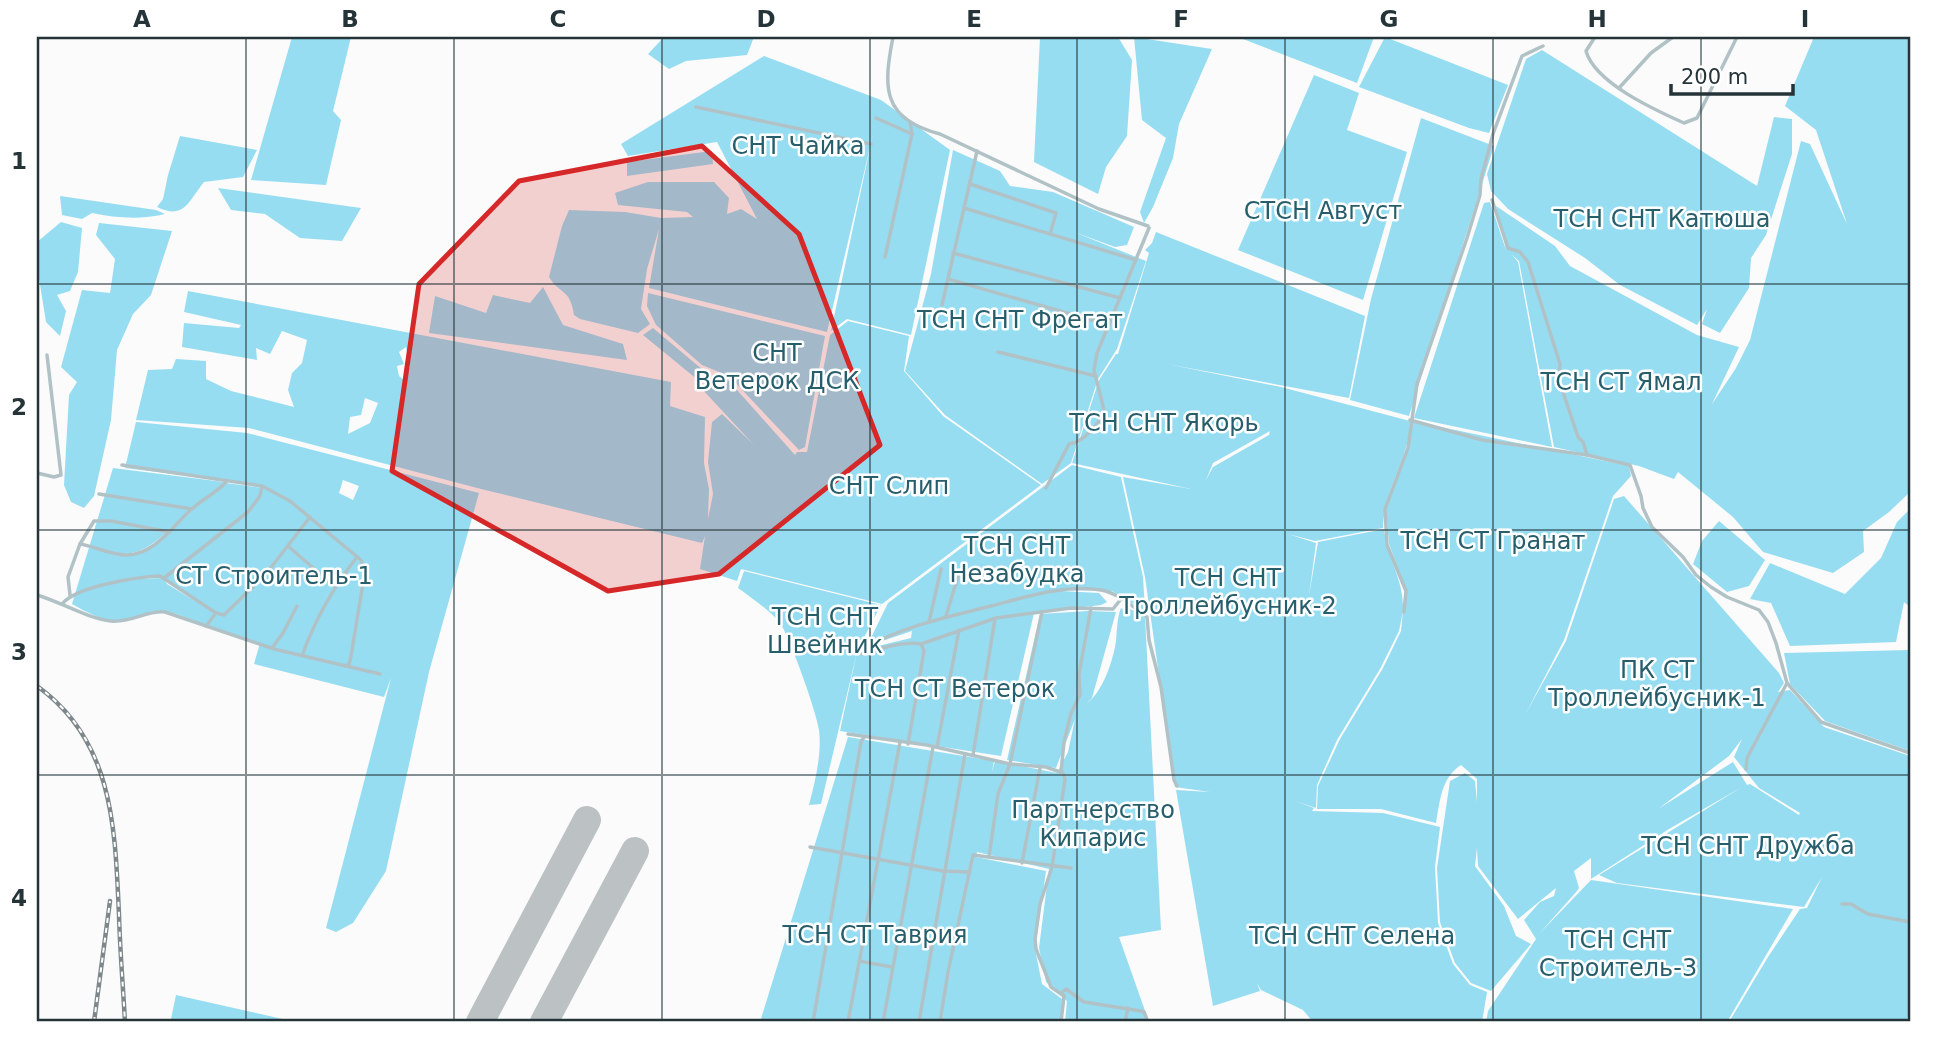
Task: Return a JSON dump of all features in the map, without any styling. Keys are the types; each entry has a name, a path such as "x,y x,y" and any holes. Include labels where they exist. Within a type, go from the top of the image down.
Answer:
{"street":[{"path":"894,37 887,81 892,103 918,128 940,134 1099,209 1149,227 1097,353 1094,370 1105,414 1086,436 1069,444 1046,488"},
{"path":"1595,37 1586,51 1599,72 1655,110 1684,123 1697,118 1737,37"},
{"path":"1619,88 1651,52 1673,37"},
{"path":"1404,611 1406,591 1387,544 1385,509 1408,448 1417,384 1480,195 1481,179 1493,134 1522,56 1543,46"},
{"path":"696,107 871,144"},
{"path":"876,118 912,134"},
{"path":"885,257 912,134 910,122"},
{"path":"942,305 977,151"},
{"path":"969,183 1056,213 1050,234"},
{"path":"1492,200 1504,241 1508,248 1520,252 1531,269 1560,364 1559,380 1578,438 1583,442 1587,455"},
{"path":"964,208 1136,260"},
{"path":"953,253 1120,299"},
{"path":"947,279 1109,325"},
{"path":"999,352 1096,376"},
{"path":"37,473 54,477 61,475 47,355"},
{"path":"1410,419 1482,440 1587,455 1630,465 1643,508 1652,527 1683,557 1696,575 1711,587 1727,597 1759,610 1768,622 1787,683 1821,722 1910,753"},
{"path":"122,465 262,486 290,501 357,557 365,571 351,656 349,664 345,666"},
{"path":"80,544 103,548 117,555 128,555 148,548 226,482"},
{"path":"63,603 70,595 148,577 164,578 248,512 260,496 262,486"},
{"path":"99,494 192,509"},
{"path":"164,578 168,584 220,615 229,611 266,574 310,517"},
{"path":"70,595 68,577 80,544 94,522 111,521 170,532"},
{"path":"289,547 334,586"},
{"path":"302,656 334,586 357,557"},
{"path":"929,622 941,569"},
{"path":"946,616 959,573"},
{"path":"864,648 888,635 946,616 1058,590 1100,590 1112,593 1147,617 1177,786"},
{"path":"37,595 108,621 125,622 160,611 272,648 380,674"},
{"path":"862,654 882,647 921,644 996,618 1091,607 1113,608 1121,599"},
{"path":"272,648 283,634 297,606"},
{"path":"1064,996 1051,987 1036,949 1035,939 1041,904 1052,867 1065,779 1061,772 1064,742 1071,713 1080,695 1079,674 1091,607"},
{"path":"989,857 998,794 1010,764 1042,612"},
{"path":"206,626 216,613"},
{"path":"974,755 996,618"},
{"path":"883,1022 911,865 959,630"},
{"path":"908,744 924,651 921,644"},
{"path":"1746,769 1747,758 1787,683"},
{"path":"848,734 935,747 1061,772"},
{"path":"813,1022 835,886 864,737"},
{"path":"848,1022 900,742"},
{"path":"919,1022 965,754"},
{"path":"1022,863 1040,768"},
{"path":"810,847 943,871 970,872"},
{"path":"940,1022 973,855 1071,868"},
{"path":"1842,904 1851,904 1868,914 1910,922"},
{"path":"859,961 892,967"},
{"path":"1061,1022 1064,996 1062,991 1067,989 1084,1002 1144,1012 1148,1022"},
{"path":"1125,1022 1128,1008"}],"highlighted area":[{"path":"702,146 799,234 880,445 719,574 608,591 392,471 419,284 519,181"}],"green space":[{"path":"292,37 351,37 333,111 341,120 326,185 251,180"},
{"path":"664,37 754,37 747,55 686,61 669,69 648,54"},
{"path":"1040,37 1118,37 1132,60 1127,136 1106,167 1098,194 1034,162"},
{"path":"1134,37 1212,49 1179,124 1173,158 1144,223 1140,212 1166,138 1142,120"},
{"path":"1374,37 1357,83 1243,39"},
{"path":"1385,37 1508,85 1489,133 1359,87"},
{"name":"ТСН СТ Ямал","path":"1814,37 1910,37 1910,492 1863,531 1864,552 1833,573 1763,552 1733,517 1678,472 1674,479 1639,466 1554,447 1519,261 1512,255 1518,262 1552,447 1414,418 1484,203 1490,202 1506,250 1496,206 1555,246 1570,266 1697,335 1739,347 1712,404 1736,368 1750,340 1801,141 1810,144 1847,224 1816,130 1785,106"},
{"name":"ТСН СНТ Катюша","path":"1542,50 1757,186 1774,117 1792,119 1792,154 1766,235 1751,258 1749,288 1720,333 1702,324 1707,309 1697,325 1620,285 1585,258 1508,209 1491,191 1487,174 1526,59"},
{"name":"СНТ Чайка","path":"764,56 881,100 950,150 911,335 847,319 831,331 873,134 827,332 649,288 659,229 647,269 641,309 650,324 638,333 580,319 574,315 570,300 549,277 562,226 569,210 625,212 661,218 693,217 687,212 618,205 615,193 648,182 714,182 729,198 727,214 741,209 757,219 717,142 628,156 621,144"},
{"name":"СТСН Август","path":"1314,75 1359,93 1347,130 1407,152 1363,300 1238,250"},
{"path":"1421,118 1494,146 1409,416 1350,400 1371,299"},
{"path":"180,136 257,150 243,177 204,182 185,207 180,210 166,210 157,207 163,199"},
{"name":"ТСН СНТ Фрегат","path":"953,150 1000,171 1010,186 1053,192 1134,227 1127,245 1115,247 1074,232 1146,261 1117,349 1098,379 1071,463 1042,484 945,415 905,371 931,274"},
{"path":"712,151 713,164 627,176 627,162"},
{"path":"218,188 361,208 342,241 300,238 265,214 231,210"},
{"path":"60,196 156,210 165,214 128,218 92,213 82,219 62,215"},
{"path":"61,222 82,228 78,272 70,291 57,295 66,311 60,336 46,322 37,266 37,242"},
{"path":"99,223 172,231 151,295 133,314 117,350 111,420 94,496 84,508 71,502 64,485 69,395 77,382 61,367 82,290 110,293 115,259 96,235"},
{"path":"1156,232 1365,316 1349,398 1167,364 1281,387 1410,421 1406,448 1387,501 1383,528 1315,541 1288,534 1316,543 1309,596 1318,542 1384,529 1401,588 1403,610 1407,592 1389,544 1386,509 1409,448 1412,421 1629,466 1631,476 1613,496 1564,640 1525,715 1566,641 1614,499 1624,496 1779,673 1784,683 1778,692 1790,690 1824,727 1910,756 1910,1011 1906,1022 1729,1022 1800,909 1807,908 1822,877 1804,907 1617,883 1599,875 1742,787 1669,829 1591,879 1591,858 1574,871 1579,888 1577,891 1539,934 1591,880 1793,909 1727,1022 1486,1022 1488,1011 1536,939 1524,920 1540,902 1554,896 1556,888 1518,919 1478,866 1477,848 1475,866 1504,906 1516,936 1531,944 1491,991 1471,983 1455,963 1440,922 1437,868 1450,781 1465,773 1475,781 1477,802 1477,779 1461,765 1454,770 1442,791 1436,823 1381,809 1317,809 1318,786 1340,739 1383,668 1401,631 1403,611 1399,631 1380,669 1337,740 1317,785 1316,808 1295,801 1314,808 1312,811 1383,813 1440,827 1435,867 1438,923 1453,964 1470,985 1487,992 1482,1022 1313,1022 1303,1010 1261,990 1257,983 1260,991 1213,1006 1176,790 1210,792 1175,787 1145,577 1123,477 1191,489 1072,463 1099,380 1118,354 1149,253 1145,250 1152,243","holes":["1270,431 1269,435 1213,467 1206,480 1213,463","1742,739 1734,757 1759,788 1800,813 1799,815 1750,784 1747,785 1733,762 1658,809 1729,756"]},
{"path":"543,287 563,325 623,344 627,360 429,333 435,296 486,313 493,295 530,303"},
{"name":"СНТ Слип","path":"188,291 671,382 670,406 705,417 704,463 709,489 708,519 713,494 708,462 712,422 722,414 754,445 702,389 715,376 729,381 795,455 797,452 807,452 830,335 848,321 909,336 904,371 943,416 1041,485 882,604 741,569 737,581 700,569 705,536 702,543 249,428 136,420 148,370 172,369 176,359 206,361 206,379 231,391 294,407 288,390 292,373 302,363 307,340 282,331 270,354 256,348 257,360 182,347 184,323 239,328 241,325 184,312","holes":["406,347 410,366 405,381 399,376 397,366 404,364 399,352","365,398 378,403 370,423 348,434 350,417 361,415"]},
{"name":"СНТ Ветерок ДСК","path":"648,293 825,336 805,447 799,450 729,376 702,365 656,325 647,306"},
{"path":"653,328 703,370 698,380 643,335"},
{"name":"СТ Строитель-1","path":"136,422 247,433 479,493 429,672 386,871 353,923 336,932 326,928 391,678 384,697 254,664 260,643 207,626 217,613 160,576 133,579 163,578 167,584 215,613 205,625 163,611 149,612 125,621 104,619 72,604 113,468 224,482 151,545 130,553 117,554 118,556 140,552 159,541 226,483 263,488 222,480 125,468","holes":["343,480 359,486 353,500 339,493"]},
{"path":"1072,465 1121,477 1143,577 1145,611 1112,591 1063,590 1061,591 1099,593 1107,602 1034,613 1001,756 840,731 857,652 821,804 809,805 819,758 817,721 796,658 780,623 738,588 744,571 881,605 857,651 911,638 912,631 867,646 888,603"},
{"path":"1910,509 1910,607 1904,602 1896,642 1790,646 1771,603 1750,599 1770,563 1845,594 1881,558 1897,522"},
{"path":"1719,521 1765,560 1749,586 1727,592 1693,564 1702,541"},
{"path":"1121,608 1126,611 1128,608 1145,616 1161,930 1119,937 1149,1022 1065,1022 1067,1001 1046,982 1039,948 1049,869 977,852 976,857 1046,871 1035,949 1042,984 1062,999 1061,1022 760,1022 848,737 994,761 992,772 995,761 1057,773 1068,752 1075,719 1056,768 1007,760 1040,614 1116,612 1092,698 1086,704 1092,699 1097,692 1110,667"},
{"path":"1910,625 1910,751 1825,721 1790,684 1784,653 1909,650"},
{"path":"176,995 296,1022 173,1022 171,1019"}],"runway":[{"path":"480,1022 587,820"},
{"path":"544,1022 635,851"}],"railway":[{"path":"37,686 62,708 82,733 96,760 105,789 112,819 115,851 125,1022"},
{"path":"94,1022 110,901"}],"park label":[{"name":"ТСН СНТ Якорь","path":"1164,423"},
{"name":"ТСН СТ Гранат","path":"1493,541"},
{"name":"ТСН СНТ Незабудка","path":"1017,560"},
{"name":"ТСН СНТ Троллейбусник-2","path":"1228,592"},
{"name":"ТСН СНТ Швейник","path":"825,631"},
{"name":"ПК СТ Троллейбусник-1","path":"1657,684"},
{"name":"ТСН СТ Ветерок","path":"955,689"},
{"name":"Партнерство Кипарис","path":"1093,824"},
{"name":"ТСН СНТ Дружба","path":"1748,846"},
{"name":"ТСН СТ Таврия","path":"875,935"},
{"name":"ТСН СНТ Селена","path":"1352,936"},
{"name":"ТСН СНТ Строитель-3","path":"1618,954"}]}
